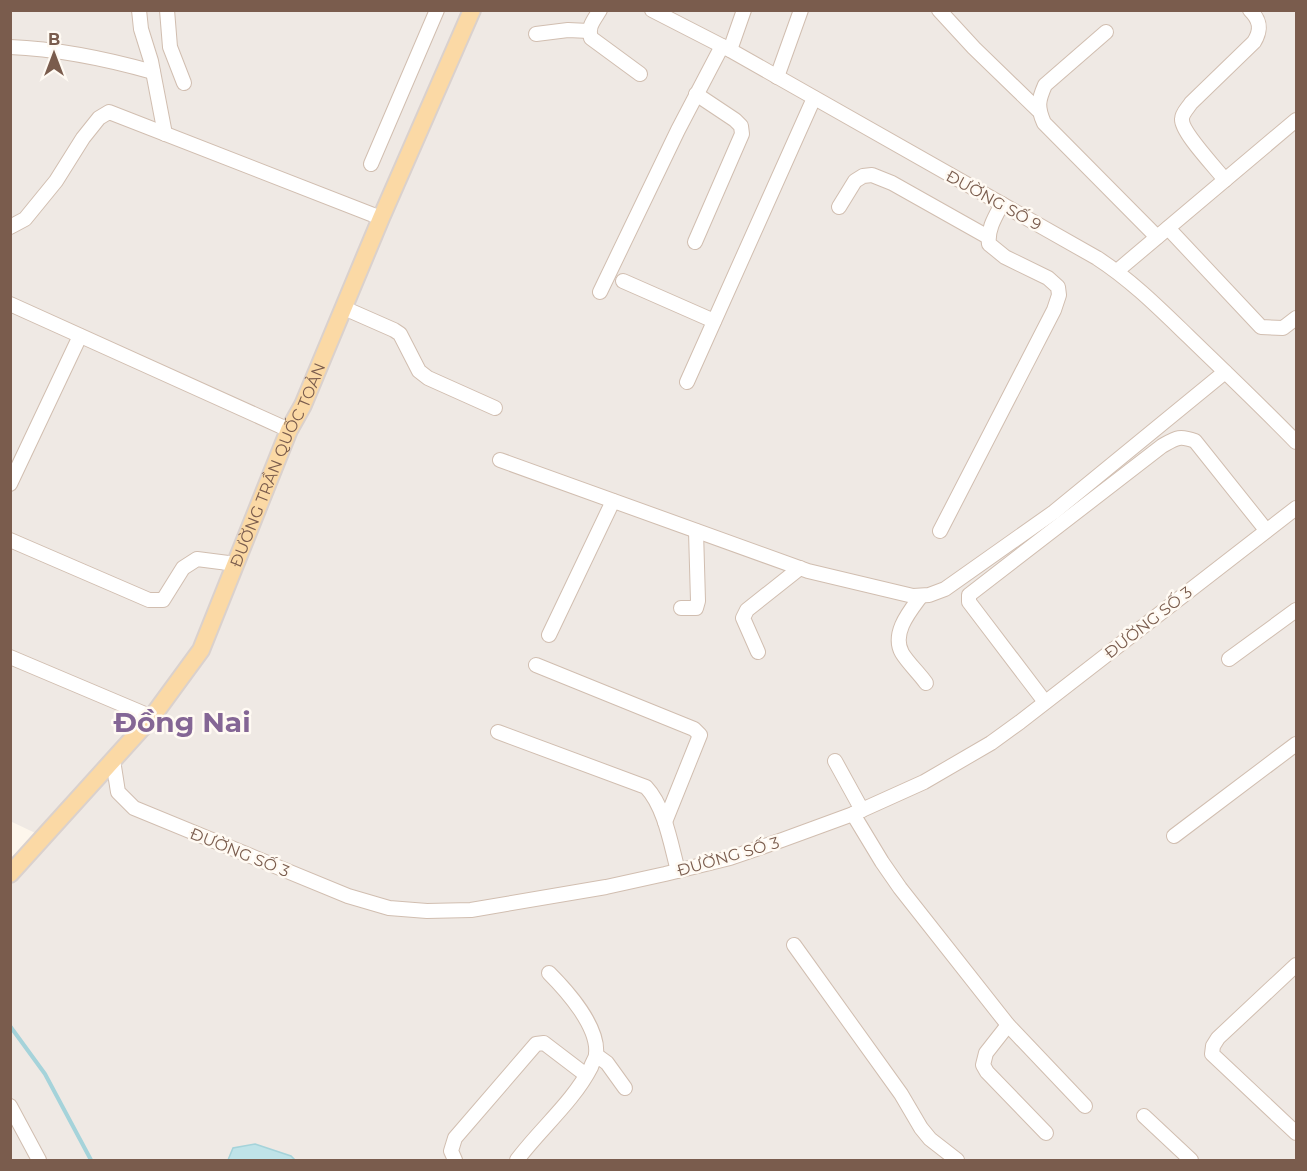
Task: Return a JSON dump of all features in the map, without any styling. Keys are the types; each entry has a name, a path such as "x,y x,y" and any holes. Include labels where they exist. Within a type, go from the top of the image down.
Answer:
{"main road":[{"name":"ĐƯỜNG TRẦN QUỐC TOẢN","path":"10,874 152,717 201,650 289,430 303,405 381,218 472,10"}],"street":[{"path":"139,10 141,29 151,61 165,134"},
{"path":"167,10 170,48 184,83"},
{"path":"371,164 437,10"},
{"path":"600,10 589,31 591,38 640,74"},
{"name":"ĐƯỜNG SỐ 9","path":"652,10 726,48 1117,271 1226,372 1296,442"},
{"path":"600,292 696,94 726,48 744,10"},
{"path":"777,77 801,10"},
{"path":"939,10 974,48 1038,110 1044,123 1157,237"},
{"path":"1225,180 1185,131 1181,121 1191,103 1258,36 1257,17 1250,10"},
{"path":"536,34 568,30 589,31"},
{"path":"1038,110 1040,95 1045,85 1106,32"},
{"path":"10,47 35,48 123,64 153,72"},
{"path":"695,242 742,134 741,126 735,120 696,94"},
{"path":"687,382 814,98"},
{"path":"10,228 25,219 56,181 83,138 99,118 109,112 381,218"},
{"path":"1117,271 1296,120"},
{"path":"838,207 855,181 863,176 872,175 892,183 988,237"},
{"path":"940,531 1054,310 1059,295 1058,287 1048,278 1005,256 989,244 990,230 1002,204"},
{"path":"1168,228 1261,327 1283,328 1296,318"},
{"path":"622,281 714,321"},
{"path":"10,304 289,430"},
{"path":"344,308 400,334 420,371 428,378 495,408"},
{"path":"10,484 80,336"},
{"path":"500,460 800,568 913,596 929,596 945,589 1054,512 1226,372"},
{"path":"1045,702 969,602 969,595 1162,446 1178,437 1195,441 1266,530"},
{"path":"549,634 613,501"},
{"name":"ĐƯỜNG SỐ 3","path":"113,760 118,792 134,808 348,896 389,908 427,911 471,910 606,887 730,858 858,812 924,782 991,743 1296,508"},
{"path":"681,608 696,608 698,601 696,531"},
{"path":"10,540 149,600 162,600 183,568 197,559 236,564"},
{"path":"758,652 742,618 747,610 800,568"},
{"path":"921,596 903,622 900,641 901,651 926,683"},
{"path":"1229,659 1296,610"},
{"path":"10,657 152,717"},
{"path":"536,666 694,729 700,735 664,822"},
{"path":"498,732 646,787 655,796 678,871"},
{"path":"1174,836 1296,744"},
{"path":"835,762 882,862 900,888 1008,1025 1085,1106"},
{"path":"794,945 901,1094 923,1131 957,1161"},
{"path":"1295,1127 1212,1054 1213,1046 1218,1038 1296,965"},
{"path":"517,1161 586,1076 596,1055 593,1031 567,991 549,973"},
{"path":"1008,1025 986,1053 983,1065 987,1072 1046,1133"},
{"path":"455,1161 451,1151 455,1138 536,1044 544,1042 586,1076"},
{"path":"596,1055 607,1063 625,1088"},
{"path":"10,1106 39,1161"},
{"path":"1144,1116 1191,1161"}],"shaded area":[{"path":"10,11 1296,11 1296,1160 11,1160 11,884 50,840 10,821"}],"water":[{"path":"255,1144 291,1156 295,1160 228,1160 233,1148"}],"waterway":[{"path":"10,1026 45,1074 91,1160"}],"district":[{"name":"Đồng Nai","path":"182,722"}]}
